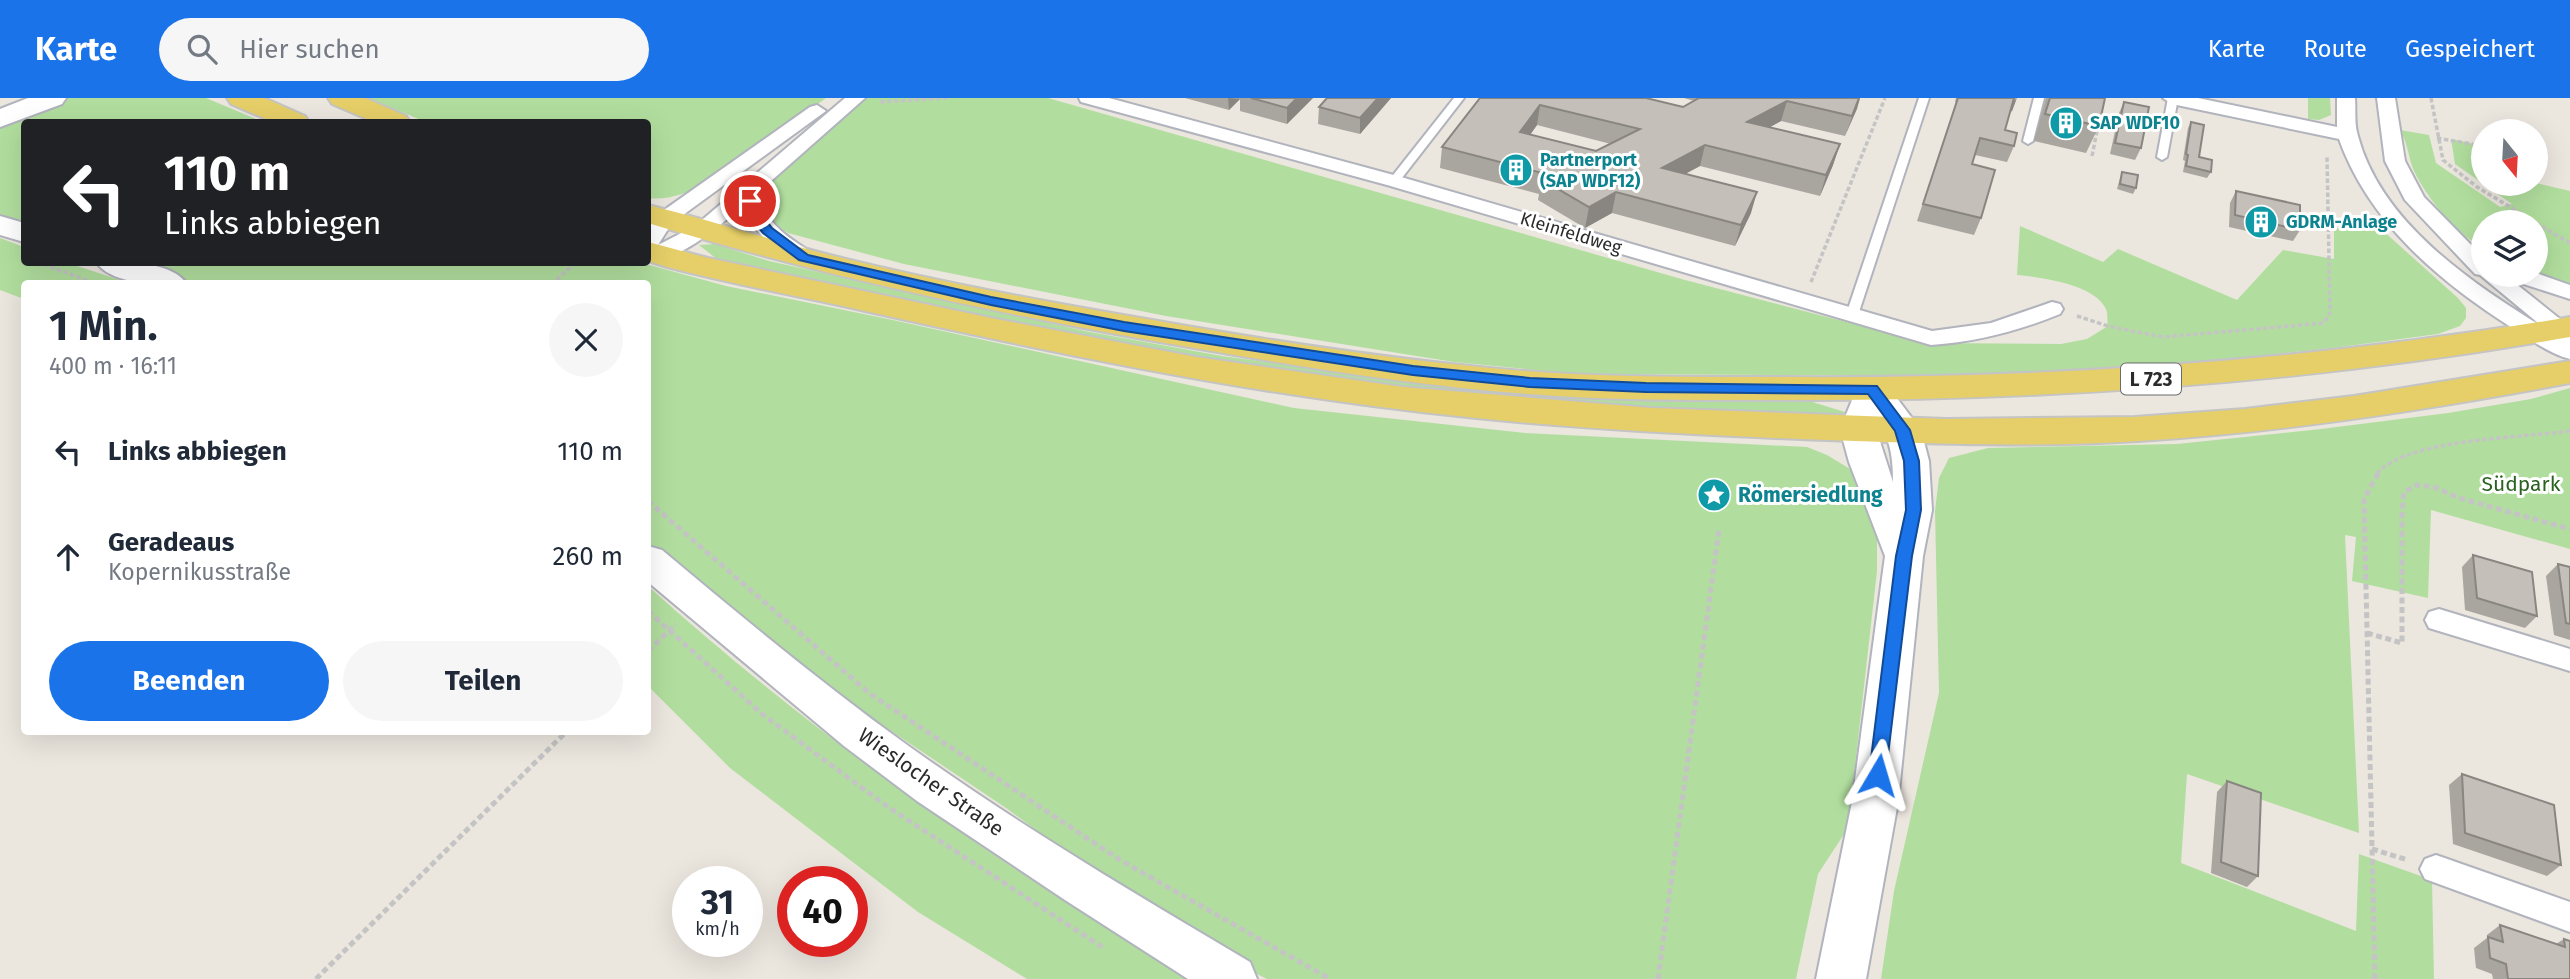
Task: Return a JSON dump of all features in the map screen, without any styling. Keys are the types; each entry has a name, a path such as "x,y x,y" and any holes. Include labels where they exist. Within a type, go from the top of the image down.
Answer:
{"main road":[{"path":"242,98 288,119"},
{"path":"342,98 389,119"},
{"name":"L 723","path":"656,217 804,258 991,301 1124,326 1413,371 1530,383 1872,389 2000,387 2187,376 2561,336"},
{"name":"L 723","path":"651,250 715,270 1009,333 1296,382 1469,405 1678,422 1903,430 2132,430 2214,424 2451,395 2570,372"}],"street":[{"path":"0,101 6,98"},
{"path":"0,119 52,98"},
{"path":"651,250 656,217 750,160 831,98"},
{"name":"Kleinfeldweg","path":"1088,98 1394,181 1931,338 1983,334 2006,328 2052,309"},
{"path":"2172,98 2347,135"},
{"path":"2346,98 2347,135 2370,187 2417,244 2465,285 2561,336"},
{"path":"2386,98 2395,161 2415,200 2471,258"},
{"path":"651,250 702,230 855,99"},
{"path":"751,190 750,201 756,217 804,258"},
{"path":"0,225 21,232"},
{"path":"2457,245 2471,252"},
{"path":"122,266 160,280"},
{"path":"2548,285 2570,292"},
{"path":"2505,287 2561,336"},
{"path":"1872,389 1858,429 1867,462 1904,556"},
{"path":"1840,979 1875,802 1904,556 1913,510 1911,461 1903,430 1872,389"},
{"name":"Wieslocher Straße","path":"651,563 806,693 932,787 1129,916 1232,979"},
{"path":"2440,620 2570,660"},
{"path":"2436,869 2570,917"}],"lane":[{"path":"1394,181 1459,98"},
{"path":"1852,315 1924,98"},
{"path":"2028,141 2039,98"},
{"path":"2162,157 2172,98"}],"path":[{"path":"855,99 896,103 947,98"},
{"path":"1802,302 1885,98"},
{"path":"2431,98 2443,160 2514,210"},
{"path":"2092,156 2099,121"},
{"path":"2052,309 2108,326 2163,337 2324,323 2330,313 2327,149 2324,143 2313,136 2301,133 2302,125"},
{"path":"2437,138 2471,144"},
{"path":"2548,230 2570,243"},
{"path":"48,266 85,280"},
{"path":"556,280 572,266"},
{"path":"2375,979 2364,499 2372,479 2388,464 2413,454 2570,430"},
{"path":"2367,633 2402,643 2404,609 2400,517 2404,492 2417,485 2434,487 2459,498 2570,529"},
{"path":"651,504 869,692 1120,860 1330,979"},
{"path":"1658,979 1719,529"},
{"path":"651,614 669,630 651,648"},
{"path":"316,979 563,735"}],"green space":[{"path":"66,98 206,98 256,119 21,119 21,222 0,214 0,125"},
{"path":"368,98 826,98 741,163 692,190 669,197 651,198 651,119 419,119"},
{"path":"866,98 1048,98 1685,280 1927,343 2061,344 2087,339 2108,326 2106,309 2091,293 2066,283 2017,275 2020,226 2103,262 2118,249 2237,300 2283,250 2334,259 2334,228 2381,229 2458,298 2466,308 2466,318 2460,326 2438,334 2333,348 2165,366 2023,376 1576,374 1454,362 1166,316 904,264 788,233 767,214 764,187 842,116"},
{"path":"2308,98 2330,98 2331,115 2319,120 2308,119"},
{"path":"2400,130 2429,135 2436,163 2471,187 2471,196 2484,196 2500,207 2512,204 2500,196 2548,196 2548,186 2570,191 2570,285 2548,279 2548,210 2471,210 2471,239 2435,204 2420,182"},
{"path":"2451,139 2471,143 2471,175 2455,164"},
{"path":"0,238 21,246 21,266 77,266 120,280 21,280 21,298 0,290"},
{"path":"715,244 769,261 1090,332 1222,356 1372,376 1806,400 1848,413 1637,408 1427,390 1322,377 1114,343 937,309 718,260 699,245"},
{"path":"651,265 726,286 1294,408 1525,433 1807,447 1827,455 1850,469 1863,490 1877,524 1877,571 1848,828 1818,874 1796,979 1267,979 1225,958 1131,900 1006,808 842,698 651,545 651,280 187,280 147,266"},
{"name":"Südpark","path":"2570,388 2570,549 2431,510 2428,598 2352,581 2356,537 2345,535 2359,833 2187,774 2181,863 2356,931 2359,854 2432,880 2434,979 1881,979 1894,891 1939,693 1935,511 1939,478 1949,458 1988,448 2177,444 2321,429 2448,413 2531,399"},
{"path":"651,589 776,695 909,796 1047,890 1189,979 1027,979 918,912 868,874 868,866 858,866 730,768 651,689"}],"building":[{"path":"1251,98 1297,98 1287,108"},
{"path":"1327,98 1378,98 1360,118 1319,107"},
{"path":"1480,98 1646,98 1683,107 1699,98 1859,98 1852,116 1787,101 1747,122 1840,144 1826,175 1705,145 1662,168 1757,192 1741,225 1616,192 1589,207 1541,179 1550,175 1442,147","holes":["1540,105 1640,129 1596,151 1520,132"]},
{"path":"1958,98 2014,98 2005,130 2017,133 2014,146 1980,138 1972,164 1995,170 1981,218 1923,204"},
{"path":"2050,98 2105,98 2099,126 2045,114"},
{"path":"2124,102 2149,107 2141,148 2115,143"},
{"path":"2191,122 2204,125 2199,157 2212,160 2211,172 2186,166"},
{"path":"2122,172 2138,175 2136,188 2120,184"},
{"path":"2236,191 2300,205 2300,230 2235,215"},
{"path":"2473,555 2532,572 2537,616 2477,598"},
{"path":"2558,564 2570,567 2570,624 2566,623"},
{"path":"2462,774 2554,805 2561,865 2465,833"},
{"path":"2227,781 2261,793 2258,876 2221,862"},
{"path":"2500,925 2565,947 2564,939 2570,941 2570,979 2508,979 2506,964 2490,958 2488,937 2503,942"}],"place":[{"name":"SAP WDF10","path":"2066,123"},
{"name":"Partnerport (SAP WDF12)","path":"1516,170"},
{"name":"GDRM-Anlage","path":"2261,222"},
{"name":"Römersiedlung","path":"1714,495"}],"route":[{"path":"750,201 756,217 768,230 804,258 991,301 1124,326 1413,371 1530,383 1872,389 1903,430 1911,461 1913,510 1904,556 1878,775"}]}
